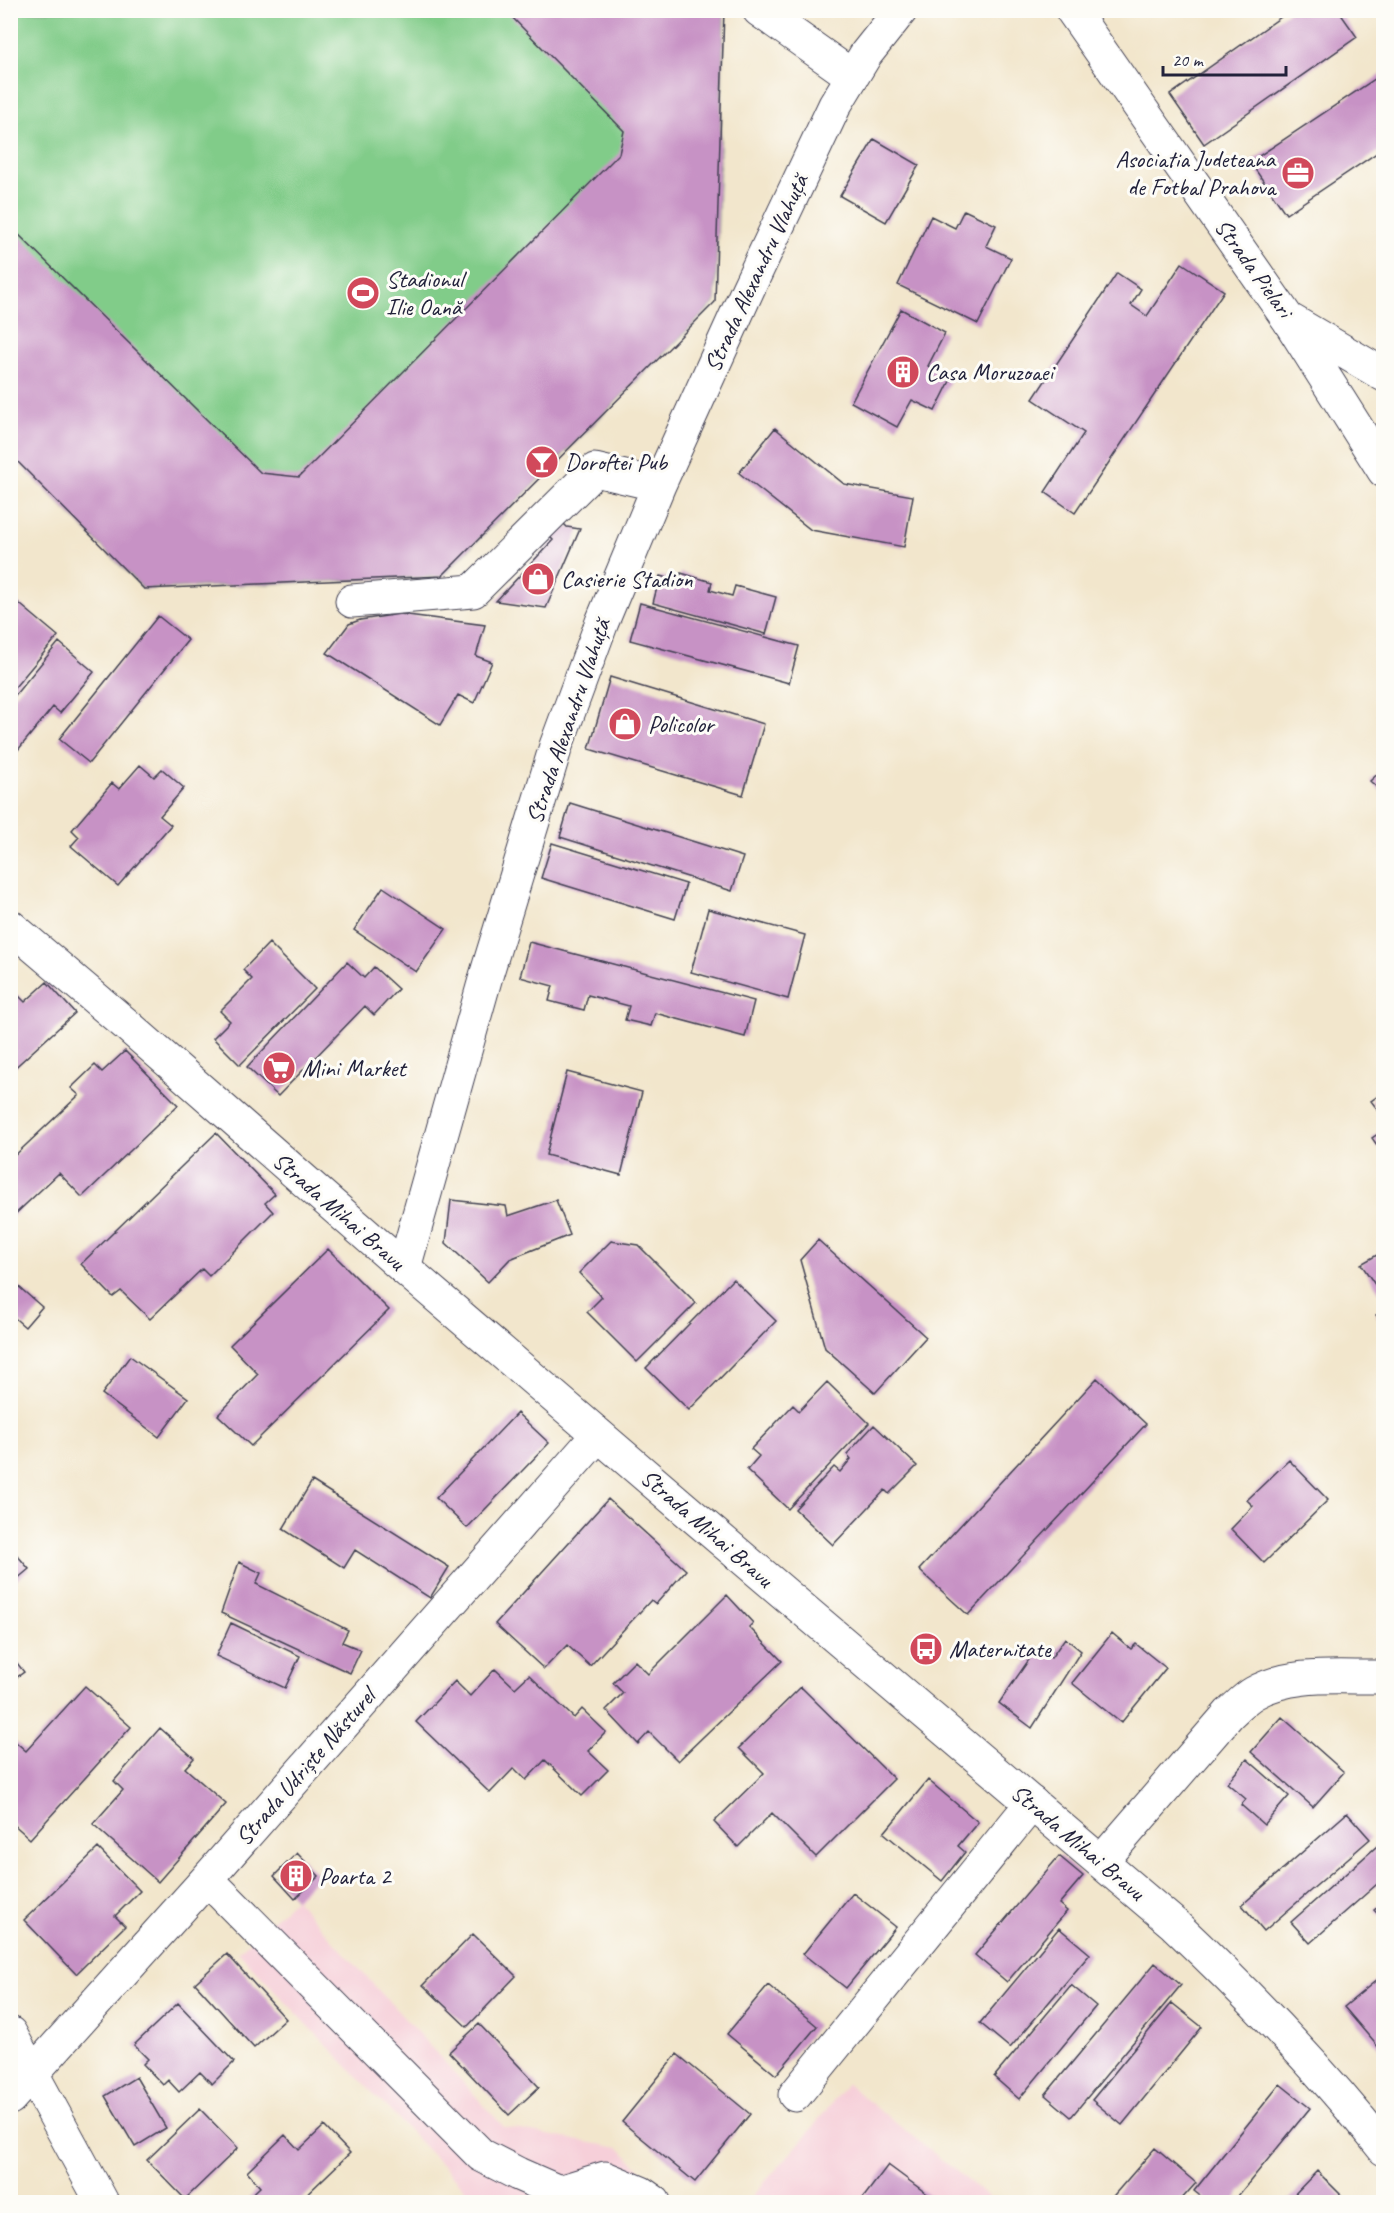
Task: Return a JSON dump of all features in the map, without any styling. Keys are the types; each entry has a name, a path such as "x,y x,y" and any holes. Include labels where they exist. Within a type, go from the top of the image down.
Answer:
{"street":[{"name":"Strada Alexandru Vlahuță","path":"404,1268 483,987 556,746 603,622 659,485 747,289 835,105 852,76 901,10"},
{"name":"Strada Pielari","path":"1072,10 1288,319 1383,375"},
{"path":"762,13 852,76"},
{"path":"1288,319 1383,471"},
{"path":"352,601 473,591 595,470 659,485"},
{"name":"Strada Mihai Bravu","path":"10,926 598,1435 1174,1924 1246,1992 1302,2052 1383,2150"},
{"name":"Strada Udriște Năsturel","path":"10,2098 207,1879 598,1435"},
{"path":"1102,1861 1229,1714 1252,1694 1278,1682 1302,1678 1383,1677"},
{"path":"795,2095 1032,1803"},
{"path":"207,1879 481,2155 559,2192 605,2178 641,2193 654,2202"},
{"path":"10,2033 102,2202"}],"shaded area":[{"path":"297,1853 319,1877 296,1900 504,2127 619,2148 645,2174 681,2202 477,2202 238,1952 295,1899 274,1876"},
{"path":"847,2084 995,2202 747,2202 805,2137"}],"green space":[{"name":"Stadionul Ilie Oană","path":"10,11 724,11 715,302 442,576 144,589 11,454"}],"building":[{"path":"505,10 724,10 715,302 442,576 144,589 10,454 10,226 261,473 299,477 619,154 624,131"},
{"path":"1291,10 1338,10 1357,37 1204,144 1170,95"},
{"path":"1384,73 1384,148 1286,214 1250,162"},
{"path":"874,139 919,165 886,222 840,196"},
{"path":"964,210 996,225 986,246 1011,258 978,324 898,285 931,216 955,228"},
{"path":"1182,263 1224,291 1075,513 1045,492 1084,433 1033,399 1117,273 1141,289 1131,305 1147,316"},
{"name":"Casa Moruzoaei","path":"901,309 945,333 928,366 951,379 935,411 912,400 897,427 851,402"},
{"path":"775,428 844,484 913,496 904,547 811,530 739,473"},
{"name":"Casierie Stadion","path":"559,519 567,527 580,529 546,608 496,601 553,540 545,532"},
{"path":"681,573 712,582 710,590 732,596 735,586 776,597 766,634 653,603 660,576 679,581"},
{"path":"15,600 58,636 10,693 10,605"},
{"path":"640,603 799,646 789,683 630,640"},
{"path":"400,614 485,625 476,656 492,662 474,703 458,695 440,725 327,653 349,624 360,620"},
{"path":"158,616 188,640 89,763 59,739"},
{"path":"59,642 94,672 60,713 53,707 13,756 10,754 10,701"},
{"path":"610,677 764,724 743,795 589,749"},
{"path":"140,765 154,777 162,769 184,788 160,816 171,825 118,886 71,846 79,837 72,830 112,783 119,789"},
{"path":"1384,768 1384,794 1370,781"},
{"path":"570,803 743,857 732,891 560,837"},
{"path":"552,843 686,884 675,919 541,878"},
{"path":"383,887 446,929 416,972 354,930"},
{"path":"708,909 805,935 788,999 691,972"},
{"path":"529,942 754,1001 745,1037 655,1013 651,1026 625,1020 629,1006 588,995 584,1010 549,1001 553,986 520,977"},
{"path":"269,943 315,989 240,1065 213,1038 230,1021 220,1011 252,979 243,970"},
{"path":"347,962 364,978 374,967 398,989 374,1015 365,1006 278,1096 247,1067"},
{"path":"47,982 75,1013 10,1072 10,1002 18,995 25,1002"},
{"path":"125,1051 178,1105 82,1197 59,1173 10,1219 10,1160 79,1095 71,1088 95,1065 102,1072"},
{"path":"567,1072 642,1092 621,1175 546,1155"},
{"path":"1384,1092 1384,1118 1371,1101"},
{"path":"1384,1130 1384,1155 1372,1138"},
{"path":"216,1133 275,1194 265,1203 273,1212 209,1276 202,1269 150,1319 121,1291 113,1297 81,1264"},
{"path":"451,1200 506,1206 508,1216 556,1200 570,1235 510,1259 488,1282 446,1243"},
{"path":"818,1240 926,1337 875,1393 825,1348 800,1260"},
{"path":"611,1241 638,1245 696,1303 637,1362 587,1312 602,1297 579,1273"},
{"path":"328,1249 389,1310 251,1446 218,1415 258,1374 230,1345"},
{"path":"1384,1251 1384,1298 1361,1264"},
{"path":"10,1279 42,1307 25,1327 10,1314"},
{"path":"733,1279 776,1321 689,1410 646,1368"},
{"path":"1384,1310 1384,1326 1376,1315"},
{"path":"130,1356 188,1398 159,1437 102,1394"},
{"path":"1097,1378 1146,1424 968,1615 919,1570"},
{"path":"827,1382 869,1423 788,1509 747,1470 759,1456 751,1449 793,1405 799,1411"},
{"path":"517,1413 549,1443 467,1528 436,1498"},
{"path":"874,1425 917,1466 889,1494 885,1490 833,1545 795,1509 834,1467 840,1472 851,1459 847,1454"},
{"path":"1289,1460 1328,1500 1264,1563 1231,1529 1253,1506 1247,1500"},
{"path":"312,1481 449,1567 430,1598 355,1550 344,1568 283,1529"},
{"path":"608,1499 686,1570 656,1604 651,1600 590,1666 567,1645 544,1669 495,1624"},
{"path":"10,1547 29,1569 10,1585"},
{"path":"239,1562 261,1573 256,1584 348,1630 342,1642 361,1650 350,1673 221,1613"},
{"path":"727,1595 753,1623 749,1627 782,1661 678,1761 649,1732 638,1744 606,1710 623,1693 613,1683 635,1661 648,1674"},
{"path":"231,1623 300,1656 285,1688 216,1656"},
{"path":"1112,1633 1131,1649 1136,1644 1166,1668 1121,1723 1072,1683"},
{"path":"1065,1638 1081,1651 1032,1728 999,1703 1037,1648 1051,1658"},
{"path":"10,1654 24,1672 10,1682"},
{"path":"495,1669 515,1688 529,1675 574,1718 582,1709 606,1732 588,1751 608,1770 582,1796 545,1760 526,1780 514,1768 490,1793 416,1722 455,1681 470,1696"},
{"path":"85,1686 131,1727 30,1839 10,1821 10,1737 26,1751"},
{"path":"801,1687 894,1779 816,1857 772,1813 738,1847 714,1822 764,1773 739,1748"},
{"path":"1282,1717 1344,1772 1313,1807 1251,1752"},
{"path":"160,1728 194,1758 185,1768 226,1804 158,1882 93,1824 123,1790 114,1781"},
{"path":"1247,1759 1289,1796 1264,1825 1241,1805 1246,1799 1227,1783"},
{"path":"928,1780 978,1822 958,1846 965,1852 942,1881 884,1833"},
{"path":"1347,1813 1370,1839 1264,1931 1242,1905"},
{"path":"1384,1840 1384,1878 1310,1943 1291,1922"},
{"path":"98,1848 140,1891 115,1916 125,1926 76,1974 24,1920"},
{"name":"Poarta 2","path":"297,1853 319,1876 295,1899 274,1876"},
{"path":"1059,1856 1083,1876 1059,1904 1067,1911 1007,1982 975,1955"},
{"path":"853,1893 896,1927 846,1988 803,1954"},
{"path":"1384,1902 1384,1920 1374,1910"},
{"path":"1059,1928 1090,1954 1010,2048 980,2023"},
{"path":"473,1934 516,1976 467,2027 423,1985"},
{"path":"227,1954 286,2019 254,2048 195,1983"},
{"path":"1155,1963 1181,1985 1071,2117 1045,2095"},
{"path":"1384,1974 1384,2044 1379,2048 1344,2007"},
{"path":"768,1985 817,2026 776,2075 727,2034"},
{"path":"1071,1985 1096,2006 1019,2099 994,2077"},
{"path":"178,2003 234,2062 212,2084 200,2072 179,2092 168,2080 163,2085 143,2064 148,2059 134,2045"},
{"path":"1172,2003 1202,2027 1122,2125 1092,2100"},
{"path":"479,2024 539,2087 509,2115 449,2052"},
{"path":"677,2054 750,2114 695,2182 622,2122"},
{"path":"136,2077 166,2128 135,2147 105,2096"},
{"path":"1280,2084 1310,2108 1233,2202 1208,2202 1194,2191"},
{"path":"200,2109 238,2148 185,2199 147,2160"},
{"path":"324,2126 350,2153 299,2202 244,2202 260,2187 247,2172 285,2135 299,2150"},
{"path":"1155,2148 1196,2183 1179,2202 1108,2202"},
{"path":"888,2165 938,2202 860,2202"},
{"path":"1317,2171 1346,2200 1343,2202 1287,2202"}],"place":[{"name":"Asociatia Judeteana de Fotbal Prahova","path":"1298,173"},
{"name":"Stadionul Ilie Oană","path":"363,293"},
{"name":"Casa Moruzoaei","path":"903,372"},
{"name":"Doroftei Pub","path":"542,462"},
{"name":"Casierie Stadion","path":"538,579"},
{"name":"Policolor","path":"625,724"},
{"name":"Mini Market","path":"279,1068"},
{"name":"Maternitate","path":"926,1649"},
{"name":"Poarta 2","path":"296,1876"}]}
